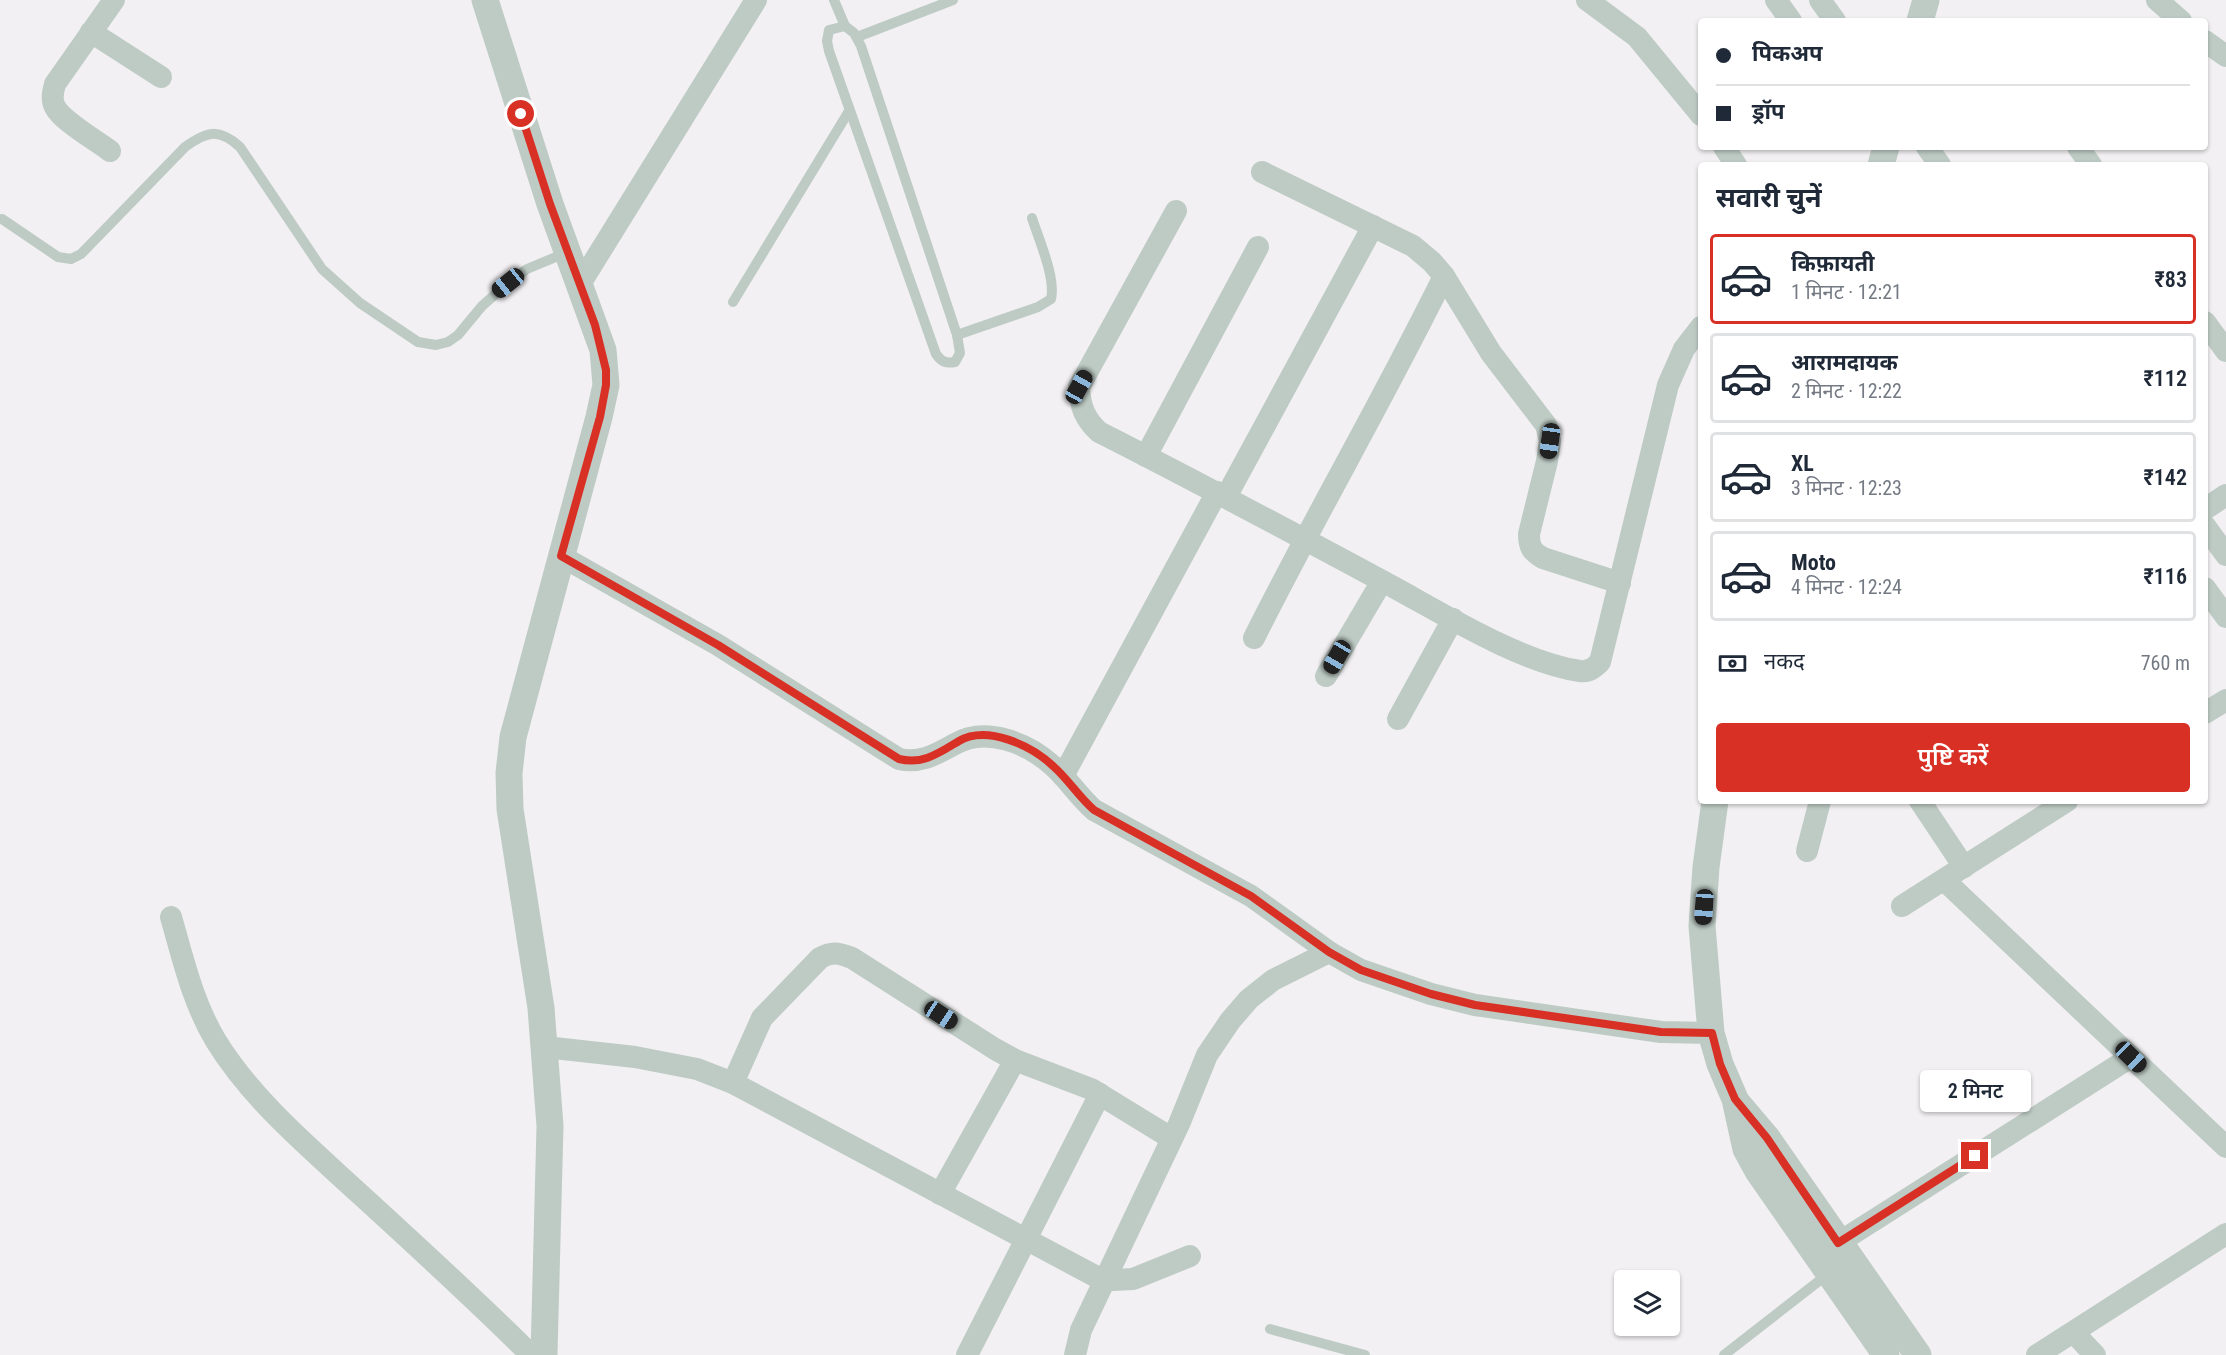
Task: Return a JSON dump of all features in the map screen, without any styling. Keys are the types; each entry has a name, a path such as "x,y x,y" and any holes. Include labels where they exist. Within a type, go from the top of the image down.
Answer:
{"street":[{"path":"110,151 64,117 55,108 52,96 55,84 114,0"},
{"path":"485,0 550,204 603,350 606,385 513,737 509,773 510,809 538,985 550,1126 544,1355"},
{"path":"580,284 756,0"},
{"path":"1587,0 1636,37 1698,111"},
{"path":"1776,0 1789,18"},
{"path":"1820,0 1833,18"},
{"path":"1921,18 1926,0"},
{"path":"2162,2 2178,18"},
{"path":"91,32 161,77"},
{"path":"2208,43 2226,56"},
{"path":"1262,172 1413,246 1432,262 1444,276 1491,353 1546,425 1550,441 1529,534 1529,545 1533,552 1543,558 1620,583"},
{"path":"1176,211 1079,387 1080,402 1088,421 1099,432 1508,647 1545,661 1587,671 1600,663 1668,385 1684,349 1698,331"},
{"path":"1063,776 1372,226"},
{"path":"1146,456 1258,247"},
{"path":"1254,638 1303,538 1417,331 1444,276"},
{"path":"2208,326 2226,351"},
{"path":"2208,506 2226,495"},
{"path":"2208,530 2226,555"},
{"path":"561,556 718,645 899,759 915,761 930,758 965,738 981,735 1015,743 1051,764 1078,796 1094,810 1251,896 1329,952 1361,970 1431,994 1475,1005 1661,1032 1712,1033"},
{"path":"1326,676 1382,581"},
{"path":"2208,592 2226,617"},
{"path":"1398,718 1453,619"},
{"path":"2208,711 2226,700"},
{"path":"1715,804 1706,867 1702,926 1712,1033 1720,1064 1735,1099 1746,1149 1758,1171 1886,1355"},
{"path":"1807,851 1819,804"},
{"path":"1922,804 1964,867"},
{"path":"1902,906 1964,867 2037,809 2056,804"},
{"path":"1944,880 2226,1147"},
{"path":"171,917 198,1002 216,1040 254,1093 334,1170 468,1292 531,1355"},
{"path":"1075,1355 1081,1330 1171,1138 1206,1054 1230,1021 1250,999 1273,980 1329,952"},
{"path":"733,1083 762,1018 820,957 828,953 839,953 852,957 1015,1060 1100,1094 1171,1138"},
{"path":"545,1047 635,1058 697,1069 733,1083 1104,1279 1133,1279 1190,1256"},
{"path":"1838,1243 2131,1057"},
{"path":"940,1194 1015,1060"},
{"path":"967,1355 1100,1094"},
{"path":"1735,1099 1767,1138 1918,1355"},
{"path":"2037,1355 2226,1234"},
{"path":"2073,1333 2095,1355"}],"lane":[{"path":"834,0 845,26 857,37 957,335 960,353 955,362 948,364 941,361 936,354 849,111 827,41 829,30 845,26"},
{"path":"857,37 953,0"},
{"path":"733,302 849,111"},
{"path":"2,219 58,257 71,259 81,254 185,147 200,136 210,133 221,134 231,138 240,147 322,269 360,303 418,342 436,345 448,342 458,335 482,306 526,269 568,252"},
{"path":"957,335 1038,307 1051,299 1053,290 1051,279 1032,219"},
{"path":"1724,1355 1828,1274"},
{"path":"1270,1329 1365,1355"}],"route":[{"path":"521,114 550,204 595,325 603,350 606,370 606,385 600,417 561,556 718,645 899,759 915,761 930,758 965,738 981,735 1015,743 1051,764 1078,796 1107,819 1251,896 1286,919 1337,958 1361,970 1431,994 1475,1005 1661,1032 1712,1033 1720,1064 1735,1099 1767,1138 1838,1243 1975,1156"}]}
